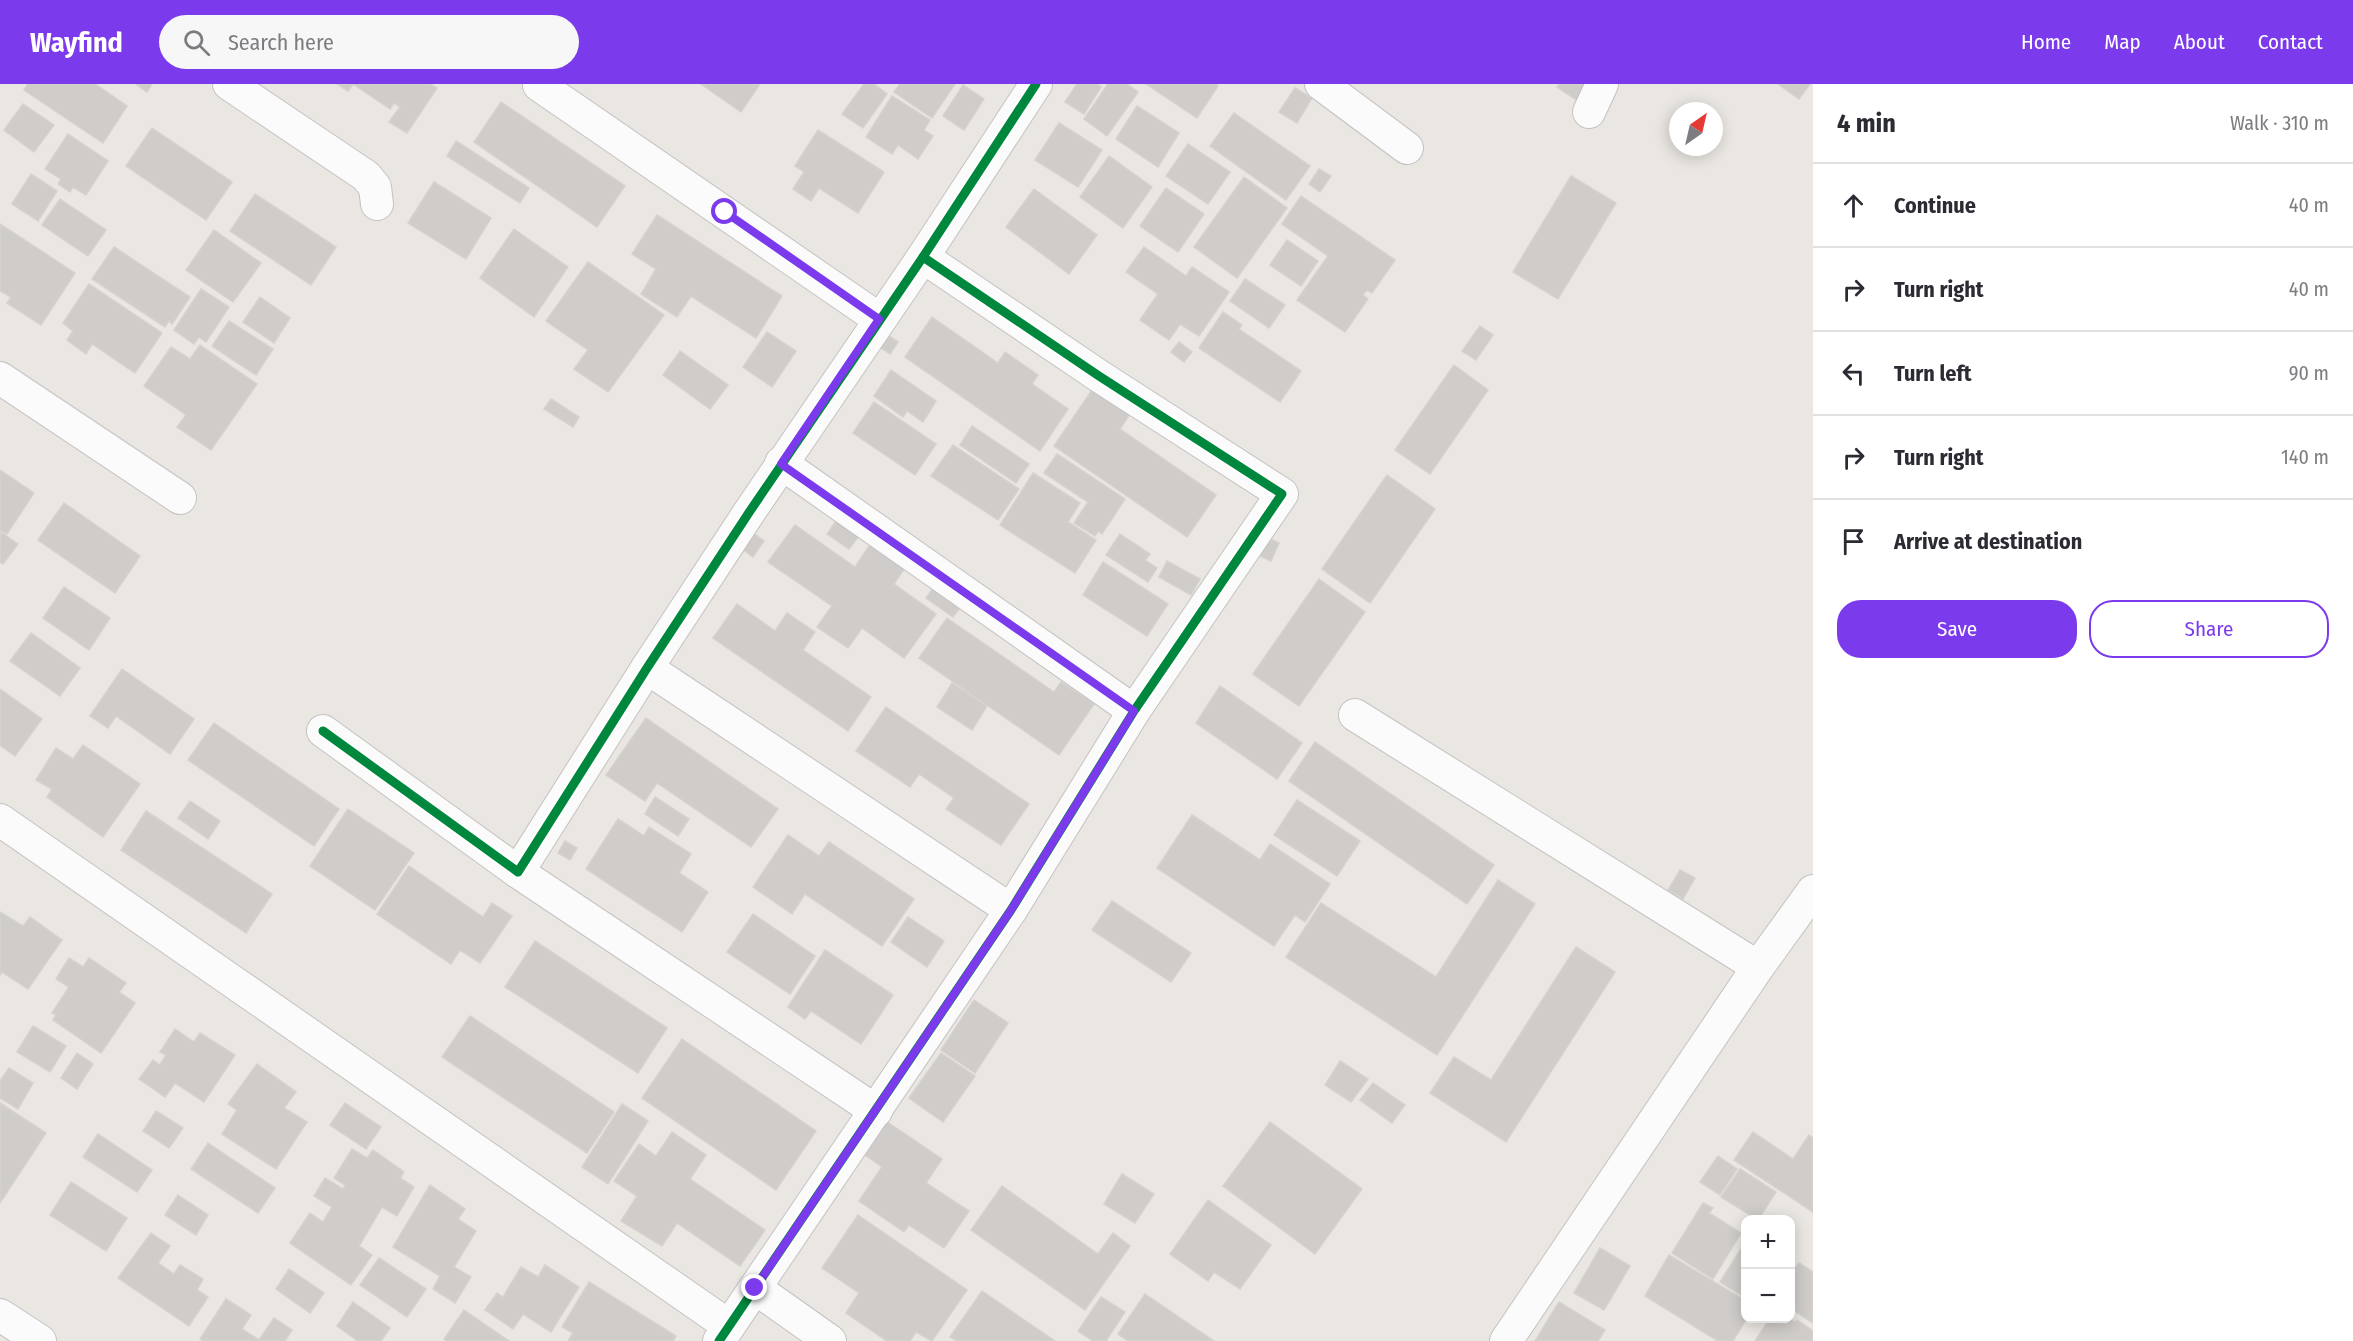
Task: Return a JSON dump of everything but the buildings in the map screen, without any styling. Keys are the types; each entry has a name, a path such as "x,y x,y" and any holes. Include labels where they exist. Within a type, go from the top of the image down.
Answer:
{"street":[{"path":"229,84 366,176 375,187 377,204"},
{"path":"518,872 647,668 781,464 923,257 1036,84"},
{"path":"1320,84 1407,148"},
{"path":"1589,112 1602,84"},
{"path":"539,85 879,319"},
{"path":"0,820 724,1334 1011,910 1134,711 1282,494 1099,376 923,257"},
{"path":"0,378 180,498"},
{"path":"781,464 1134,711"},
{"path":"647,668 1011,910"},
{"path":"1355,715 1758,967"},
{"path":"323,731 518,872 876,1111"},
{"path":"1506,1341 1758,967 1813,891"},
{"path":"755,1288 830,1341"}],"cycle path":[{"path":"323,731 518,872 750,511 923,257 1036,84"},
{"path":"719,1341 1011,910 1134,711 1282,494 1099,376 923,257"}],"route":[{"path":"725,212 879,319 781,464 1134,711 1011,910 755,1288"}]}
